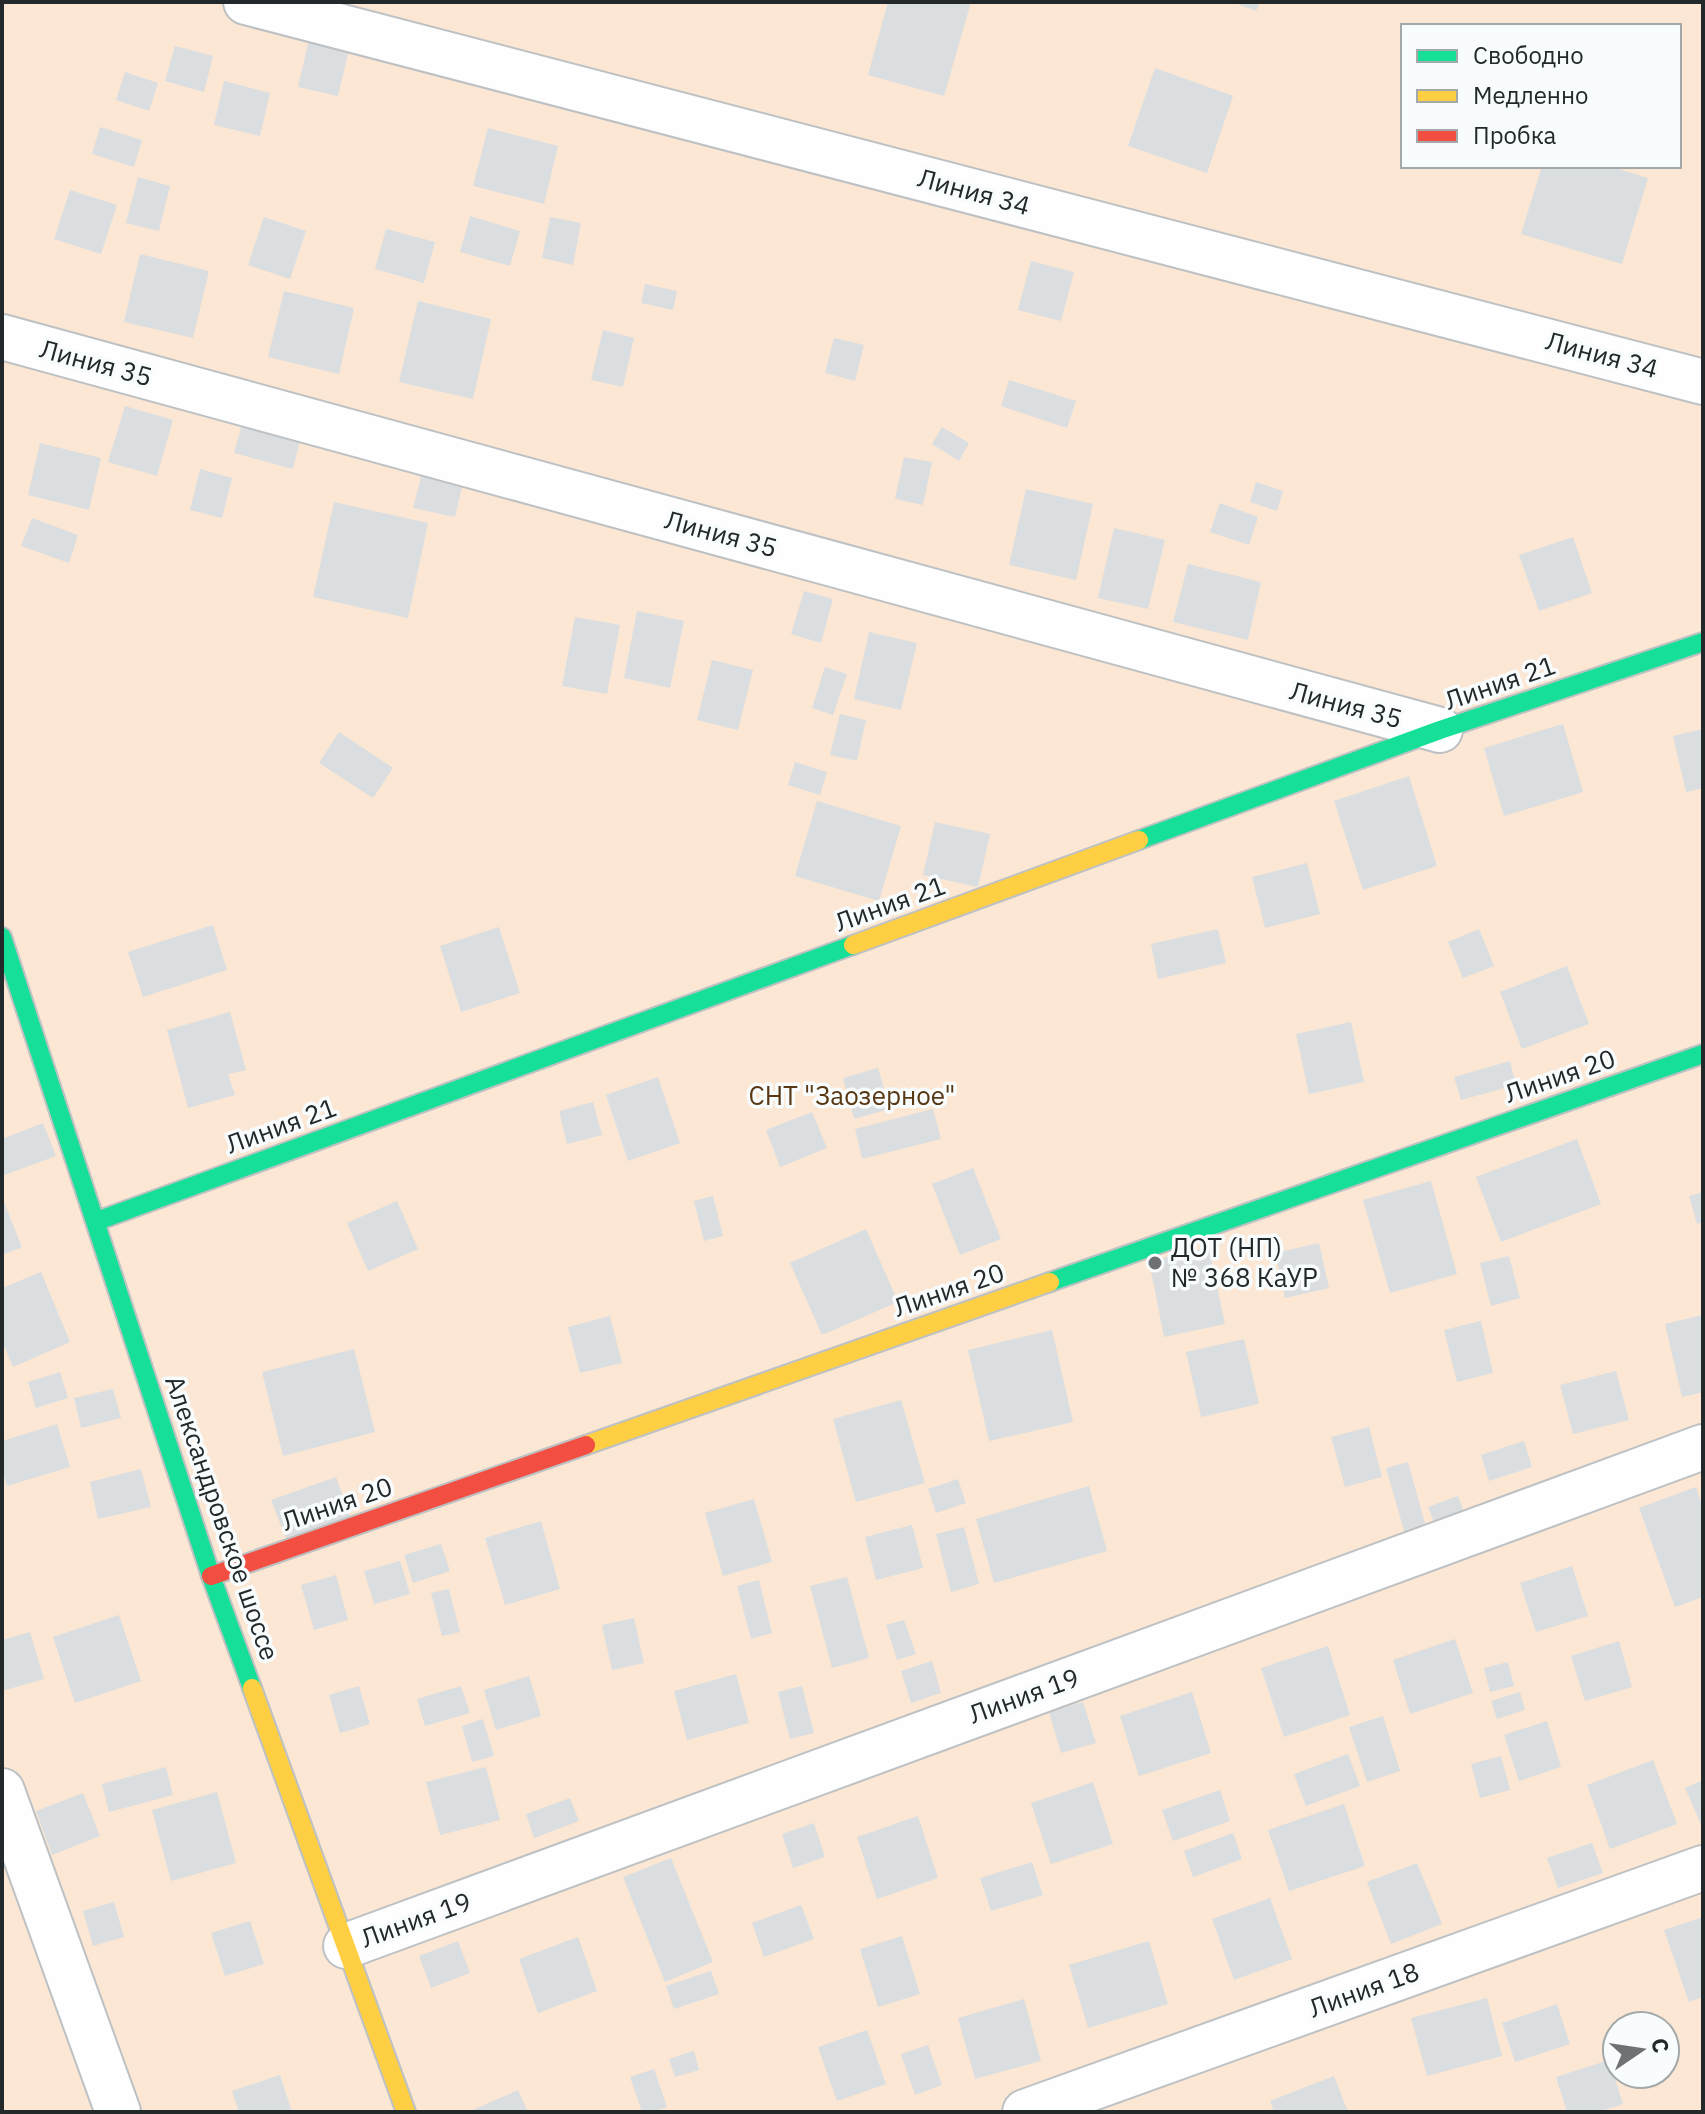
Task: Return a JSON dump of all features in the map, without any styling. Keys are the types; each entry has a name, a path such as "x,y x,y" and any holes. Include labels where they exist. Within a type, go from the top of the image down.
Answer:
{"street":[{"name":"Линия 34","path":"246,2 1703,382"},
{"name":"Линия 35","path":"2,337 1440,730"},
{"name":"Линия 21","path":"97,1221 1440,730 1703,642"},
{"name":"Александровское шоссе","path":"2,937 211,1576 406,2112"},
{"name":"Линия 20","path":"211,1576 1703,1054"},
{"name":"Линия 19","path":"346,1946 1703,1447"},
{"path":"2,1791 118,2112"},
{"name":"Линия 18","path":"1025,2112 1703,1868"}],"green space":[{"name":"СНТ \"Заозерное\"","path":"2,2 1703,2 1703,2112 2,2112"}],"building":[{"path":"888,2 971,2 944,96 868,75"},
{"path":"1232,2 1260,2 1256,11"},
{"path":"310,35 350,45 338,96 298,87"},
{"path":"175,46 213,56 204,92 165,81"},
{"path":"1155,68 1233,96 1207,173 1128,146"},
{"path":"125,72 158,83 149,111 116,100"},
{"path":"224,81 270,93 260,136 214,125"},
{"path":"100,127 142,140 134,167 92,154"},
{"path":"488,128 558,146 544,204 473,186"},
{"path":"1541,168 1616,168 1648,178 1622,264 1521,234"},
{"path":"138,177 170,186 159,231 126,223"},
{"path":"70,190 117,205 101,254 54,239"},
{"path":"470,216 520,231 510,266 460,252"},
{"path":"264,217 306,231 290,279 248,265"},
{"path":"550,217 581,223 573,265 542,258"},
{"path":"386,229 435,242 424,283 375,269"},
{"path":"140,254 209,271 193,338 124,322"},
{"path":"1031,261 1074,272 1061,321 1018,310"},
{"path":"645,284 677,291 673,310 641,303"},
{"path":"284,291 354,308 339,374 268,357"},
{"path":"418,301 491,319 473,399 399,382"},
{"path":"603,330 634,338 623,387 591,380"},
{"path":"834,338 864,345 855,381 825,373"},
{"path":"1009,380 1076,401 1067,428 1001,406"},
{"path":"125,406 173,420 157,476 108,462"},
{"path":"243,421 301,436 293,469 234,453"},
{"path":"942,427 969,443 959,461 932,444"},
{"path":"40,443 101,458 89,510 28,495"},
{"path":"904,457 932,462 923,505 895,499"},
{"path":"200,469 232,478 222,518 190,510"},
{"path":"422,473 463,483 455,517 413,508"},
{"path":"1256,482 1283,491 1277,511 1250,502"},
{"path":"1026,489 1093,504 1076,580 1009,565"},
{"path":"334,502 428,523 408,618 313,597"},
{"path":"1220,503 1258,517 1249,545 1210,532"},
{"path":"32,518 78,535 69,563 21,546"},
{"path":"1114,528 1165,540 1148,609 1098,598"},
{"path":"1573,537 1592,593 1539,611 1519,555"},
{"path":"1188,564 1261,582 1248,640 1173,622"},
{"path":"804,591 833,599 821,643 791,634"},
{"path":"637,611 684,621 670,688 624,678"},
{"path":"575,617 620,625 607,694 562,686"},
{"path":"869,632 917,643 901,710 854,699"},
{"path":"712,660 753,670 738,730 697,720"},
{"path":"825,667 847,674 833,715 812,708"},
{"path":"840,714 866,720 857,761 830,755"},
{"path":"1563,724 1583,792 1504,816 1484,748"},
{"path":"1703,729 1703,788 1686,792 1673,736"},
{"path":"339,732 393,768 373,798 319,763"},
{"path":"795,762 827,772 820,795 788,785"},
{"path":"1409,776 1437,866 1363,890 1334,801"},
{"path":"817,801 901,826 879,901 795,876"},
{"path":"935,822 990,834 978,887 923,875"},
{"path":"1307,863 1320,914 1265,928 1252,877"},
{"path":"213,925 227,970 143,997 128,952"},
{"path":"499,927 520,993 461,1012 440,946"},
{"path":"1218,929 1226,963 1158,979 1151,944"},
{"path":"1479,929 1494,966 1463,978 1448,942"},
{"path":"1567,966 1589,1024 1522,1049 1500,992"},
{"path":"230,1012 246,1070 228,1074 235,1095 188,1108 167,1030"},
{"path":"1351,1022 1364,1082 1309,1094 1296,1034"},
{"path":"1510,1061 1516,1085 1461,1100 1454,1077"},
{"path":"878,1068 890,1109 854,1119 843,1078"},
{"path":"658,1077 680,1143 628,1161 606,1095"},
{"path":"593,1102 602,1135 567,1144 559,1111"},
{"path":"933,1109 941,1139 862,1159 855,1129"},
{"path":"812,1112 827,1148 780,1167 766,1130"},
{"path":"43,1123 56,1156 2,1176 2,1139"},
{"path":"1577,1139 1601,1204 1501,1242 1476,1177"},
{"path":"973,1168 1001,1239 960,1255 932,1184"},
{"path":"1431,1181 1457,1274 1390,1293 1363,1200"},
{"path":"1703,1192 1703,1222 1697,1224 1689,1196"},
{"path":"713,1196 723,1236 704,1241 694,1201"},
{"path":"2,1197 22,1247 2,1255"},
{"path":"397,1201 418,1249 368,1271 347,1223"},
{"path":"866,1229 898,1302 822,1335 790,1263"},
{"path":"1319,1243 1329,1288 1285,1298 1275,1253"},
{"path":"1209,1248 1225,1324 1164,1337 1149,1261"},
{"path":"1509,1256 1520,1298 1491,1306 1480,1263"},
{"path":"41,1272 70,1342 13,1367 2,1341 2,1288"},
{"path":"1703,1315 1703,1392 1682,1397 1665,1324"},
{"path":"610,1316 622,1363 580,1373 568,1327"},
{"path":"1481,1321 1493,1373 1457,1382 1444,1330"},
{"path":"1052,1330 1073,1422 989,1441 968,1350"},
{"path":"1244,1339 1259,1404 1201,1417 1186,1352"},
{"path":"354,1349 375,1432 283,1456 262,1372"},
{"path":"1616,1371 1629,1420 1573,1434 1560,1385"},
{"path":"60,1372 68,1398 36,1408 28,1382"},
{"path":"113,1389 121,1418 81,1428 74,1398"},
{"path":"901,1400 925,1483 856,1502 833,1419"},
{"path":"57,1424 70,1467 7,1486 2,1470 2,1441"},
{"path":"1369,1427 1382,1477 1345,1487 1331,1437"},
{"path":"1524,1441 1532,1467 1489,1481 1481,1455"},
{"path":"1408,1462 1426,1527 1405,1534 1386,1468"},
{"path":"141,1469 151,1507 98,1519 90,1482"},
{"path":"336,1477 350,1516 286,1538 271,1500"},
{"path":"958,1479 966,1503 936,1513 928,1489"},
{"path":"1089,1486 1107,1551 994,1583 976,1519"},
{"path":"1696,1487 1703,1507 1703,1597 1675,1607 1639,1508"},
{"path":"1458,1496 1467,1521 1438,1532 1428,1507"},
{"path":"754,1499 772,1562 723,1576 705,1513"},
{"path":"541,1521 560,1589 505,1605 485,1538"},
{"path":"912,1525 923,1568 876,1580 865,1537"},
{"path":"964,1527 979,1584 951,1592 936,1534"},
{"path":"441,1544 450,1571 413,1583 404,1555"},
{"path":"400,1561 410,1594 374,1604 364,1571"},
{"path":"1572,1566 1588,1616 1536,1632 1520,1583"},
{"path":"336,1575 348,1620 314,1630 301,1585"},
{"path":"847,1577 869,1658 832,1668 810,1586"},
{"path":"759,1580 772,1633 751,1639 737,1586"},
{"path":"449,1589 460,1632 442,1636 431,1593"},
{"path":"119,1615 141,1681 75,1703 53,1637"},
{"path":"634,1618 644,1663 612,1670 602,1625"},
{"path":"904,1620 916,1654 897,1660 886,1625"},
{"path":"30,1632 44,1679 2,1691 2,1640"},
{"path":"1455,1639 1473,1693 1410,1714 1393,1660"},
{"path":"1619,1641 1632,1687 1585,1701 1571,1656"},
{"path":"1328,1646 1350,1715 1284,1737 1261,1668"},
{"path":"932,1661 941,1693 911,1703 901,1671"},
{"path":"1508,1662 1514,1686 1490,1692 1484,1668"},
{"path":"736,1674 749,1723 687,1740 674,1691"},
{"path":"529,1676 541,1716 496,1730 484,1690"},
{"path":"359,1686 370,1724 340,1733 329,1695"},
{"path":"461,1686 470,1713 425,1726 417,1699"},
{"path":"802,1686 814,1733 790,1739 778,1692"},
{"path":"1192,1692 1211,1753 1139,1776 1120,1716"},
{"path":"1520,1692 1525,1710 1497,1719 1491,1701"},
{"path":"1083,1702 1096,1743 1061,1753 1049,1712"},
{"path":"1383,1716 1400,1771 1367,1782 1349,1727"},
{"path":"483,1719 494,1756 472,1762 462,1726"},
{"path":"1547,1721 1561,1767 1519,1781 1504,1735"},
{"path":"1348,1754 1360,1786 1306,1806 1294,1774"},
{"path":"1501,1756 1510,1790 1480,1798 1471,1764"},
{"path":"1653,1760 1677,1824 1610,1849 1587,1785"},
{"path":"166,1767 173,1795 109,1812 102,1784"},
{"path":"486,1767 500,1820 440,1835 426,1782"},
{"path":"1703,1780 1703,1829 1685,1788"},
{"path":"1093,1782 1113,1844 1051,1864 1031,1803"},
{"path":"1220,1790 1230,1821 1173,1841 1162,1810"},
{"path":"217,1792 236,1863 171,1881 152,1810"},
{"path":"83,1793 100,1836 52,1855 36,1811"},
{"path":"570,1798 579,1821 534,1838 526,1814"},
{"path":"1344,1804 1365,1866 1289,1891 1268,1830"},
{"path":"918,1816 938,1878 877,1899 857,1837"},
{"path":"814,1823 825,1857 793,1868 782,1834"},
{"path":"1233,1833 1242,1859 1193,1877 1184,1851"},
{"path":"1592,1843 1603,1873 1558,1888 1547,1858"},
{"path":"671,1858 713,1962 665,1982 623,1877"},
{"path":"1032,1862 1043,1895 991,1911 980,1878"},
{"path":"1417,1863 1442,1924 1391,1944 1367,1882"},
{"path":"1270,1898 1292,1959 1234,1980 1212,1919"},
{"path":"114,1902 124,1937 93,1946 83,1911"},
{"path":"801,1905 814,1939 764,1957 752,1923"},
{"path":"1703,1917 1703,1997 1689,2002 1664,1930"},
{"path":"250,1921 264,1964 225,1976 211,1933"},
{"path":"902,1936 920,1994 878,2007 860,1949"},
{"path":"578,1937 597,1991 538,2013 519,1959"},
{"path":"458,1941 470,1973 431,1988 419,1956"},
{"path":"1149,1941 1168,2004 1088,2028 1069,1965"},
{"path":"711,1971 719,1994 674,2009 666,1986"},
{"path":"1487,1998 1502,2056 1427,2076 1411,2018"},
{"path":"1024,1999 1041,2061 975,2079 958,2018"},
{"path":"1557,2004 1570,2044 1515,2062 1502,2023"},
{"path":"867,2030 886,2084 837,2101 818,2047"},
{"path":"928,2045 942,2085 915,2095 901,2054"},
{"path":"694,2051 699,2070 675,2077 669,2059"},
{"path":"1601,2063 1601,2090 1619,2090 1623,2104 1598,2112 1567,2112 1556,2077"},
{"path":"654,2069 667,2107 642,2112 630,2077"},
{"path":"280,2075 292,2112 239,2112 232,2091"},
{"path":"1334,2076 1348,2112 1274,2112 1270,2101"},
{"path":"518,2090 528,2112 468,2112"}],"traffic: fast":[{"path":"1139,840 1440,730 1703,642"},
{"path":"2,937 211,1576 252,1688"},
{"path":"97,1221 853,945"},
{"path":"1050,1282 1703,1054"}],"traffic: slow":[{"path":"853,945 1139,840"},
{"path":"586,1445 1050,1282"},
{"path":"252,1688 406,2112"}],"traffic: jam":[{"path":"211,1576 586,1445"}],"place":[{"name":"ДОТ (НП) № 368 КаУР","path":"1155,1263"}]}
